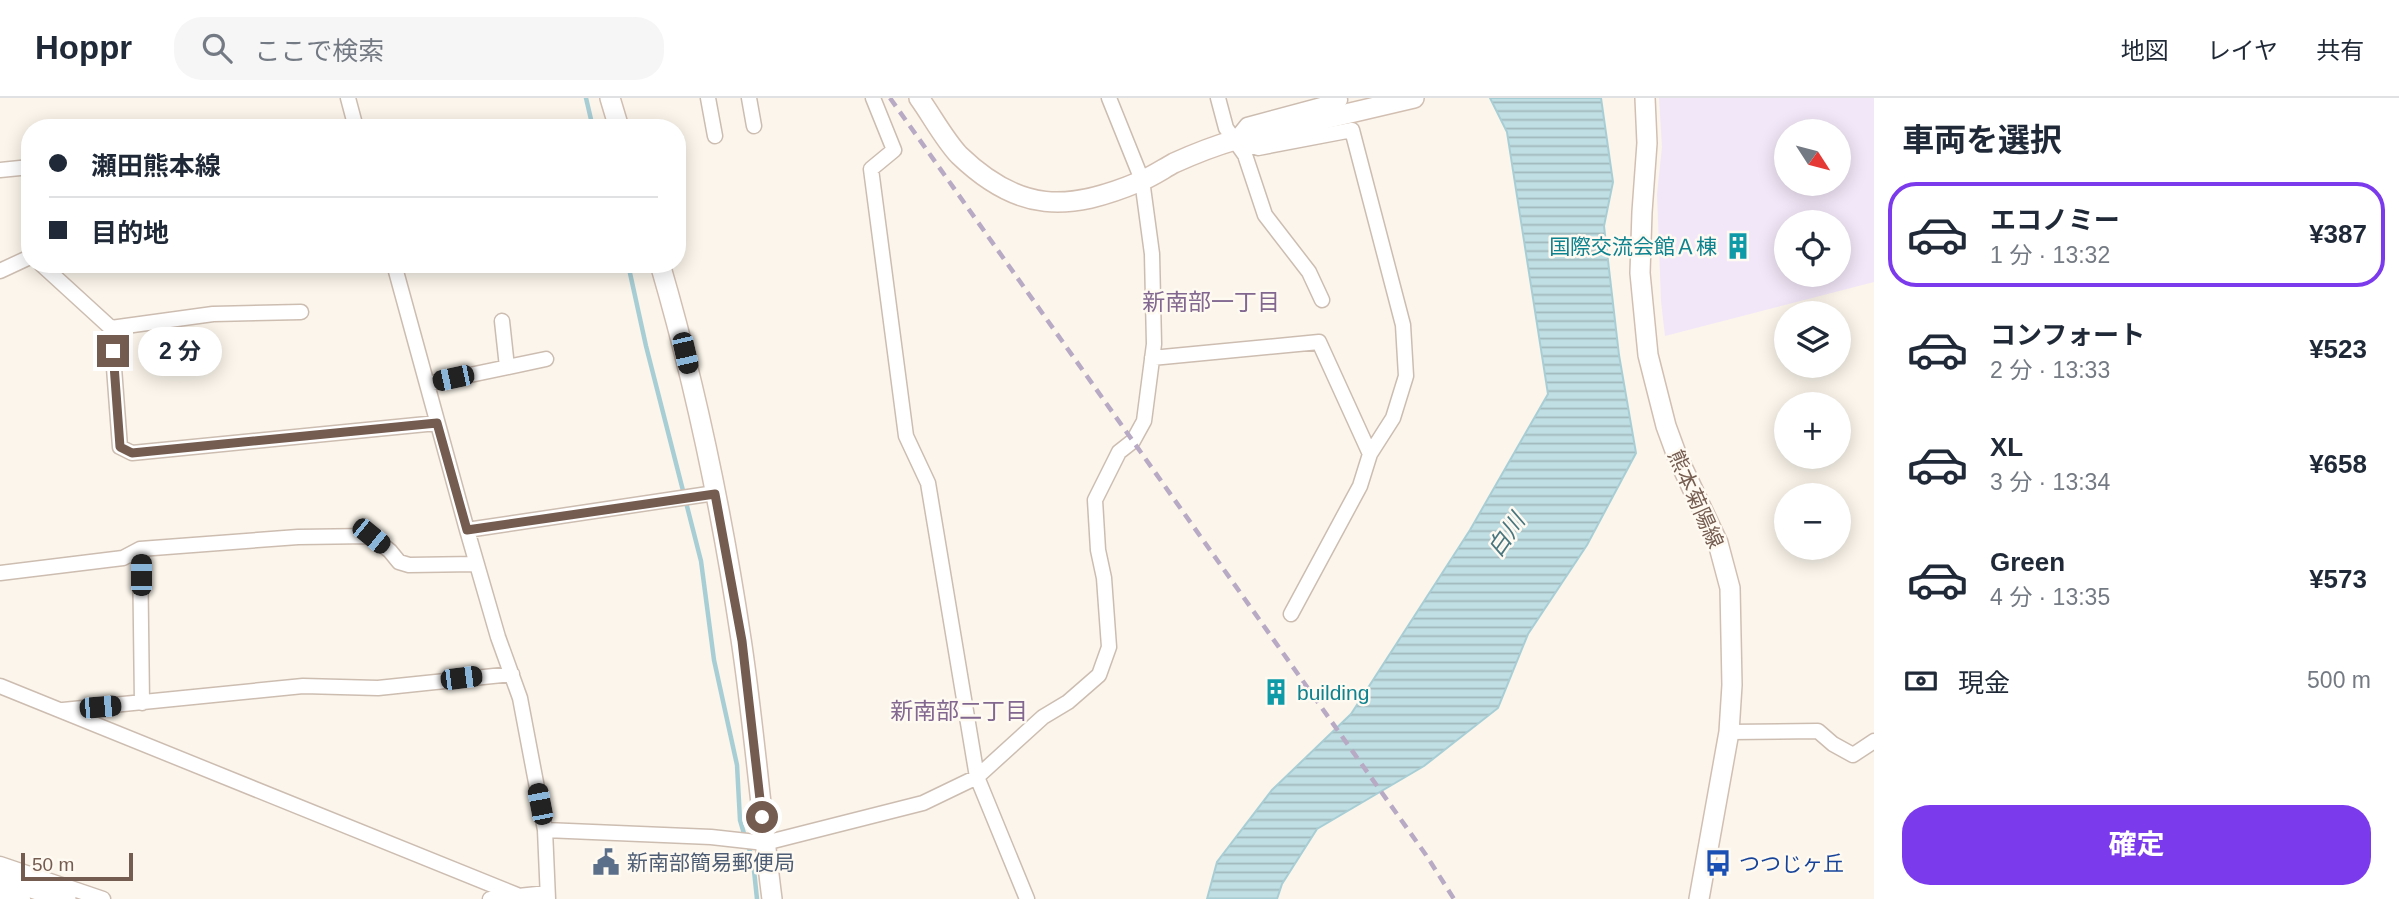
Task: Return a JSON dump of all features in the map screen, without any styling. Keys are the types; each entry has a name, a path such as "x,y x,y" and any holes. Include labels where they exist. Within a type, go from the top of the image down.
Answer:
{"main road":[{"path":"610,98 616,119"},
{"path":"919,98 958,154 994,182 1015,195 1056,204 1091,198 1142,180 1205,149 1234,140 1414,98"},
{"name":"熊本菊陽線","path":"1645,98 1647,144 1640,273 1648,355 1666,426 1677,456 1718,543 1730,588 1732,685 1729,732 1699,899"},
{"path":"662,273 685,356 715,494 742,641 772,899"},
{"path":"0,878 66,899"}],"street":[{"path":"348,98 354,119"},
{"path":"708,98 715,136"},
{"path":"749,98 754,126"},
{"path":"873,98 894,150 871,169 906,436 928,483 977,777 1027,899"},
{"path":"545,830 711,837 765,843 923,803 977,777 1043,717 1068,702 1099,675 1109,647 1104,578 1098,550 1096,500 1119,452 1133,442 1144,421 1154,344 1152,254 1142,180 1109,98"},
{"path":"1218,98 1226,128 1245,155 1265,215 1309,272 1322,300"},
{"path":"1234,140 1247,125 1340,100 1339,98"},
{"path":"1234,140 1258,148 1352,130 1403,325 1406,376 1394,418 1370,454 1360,486 1291,614"},
{"path":"0,170 21,168"},
{"path":"0,271 21,261"},
{"path":"51,273 111,328 120,447 132,453 437,423"},
{"path":"396,273 498,637 520,698 545,830 547,896 517,895 491,899"},
{"path":"111,328 213,314 301,313"},
{"path":"502,321 507,367"},
{"path":"1152,358 1319,342 1370,454"},
{"path":"427,384 546,359"},
{"path":"467,530 715,494"},
{"path":"0,573 123,558 141,549 262,542 298,537 371,536 399,562 409,565 477,564"},
{"path":"141,549 142,703"},
{"path":"58,711 303,686 378,688 512,674"},
{"path":"0,686 517,895"},
{"path":"1729,732 1818,731 1833,744 1853,755 1874,741"},
{"path":"0,864 103,899"},
{"path":"0,892 23,899"}],"shaded area":[{"path":"1659,98 1874,98 1874,282 1800,301 1774,301 1774,308 1665,336 1657,194 1662,147"}],"water":[{"name":"白川","path":"1490,98 1601,98 1613,182 1604,226 1619,355 1636,453 1587,545 1528,634 1498,708 1424,766 1317,829 1282,884 1277,899 1207,899 1217,862 1272,790 1351,714 1470,530 1548,394 1507,132"}],"waterway":[{"path":"586,98 591,119"},
{"path":"630,273 701,561 714,660 737,765 740,820 745,837"},
{"path":"748,845 753,861 757,899"}],"railway":[{"path":"890,98 1426,855 1454,899"}],"place":[{"name":"国際交流会館Ａ棟","path":"1738,246"},
{"name":"building","path":"1276,692"},
{"name":"新南部簡易郵便局","path":"606,862"},
{"name":"つつじヶ丘","path":"1718,863"}],"district":[{"name":"新南部一丁目","path":"1211,302"},
{"name":"新南部二丁目","path":"959,711"}],"route":[{"path":"113,351 120,447 132,453 437,423 467,530 715,494 742,641 762,817"}]}
